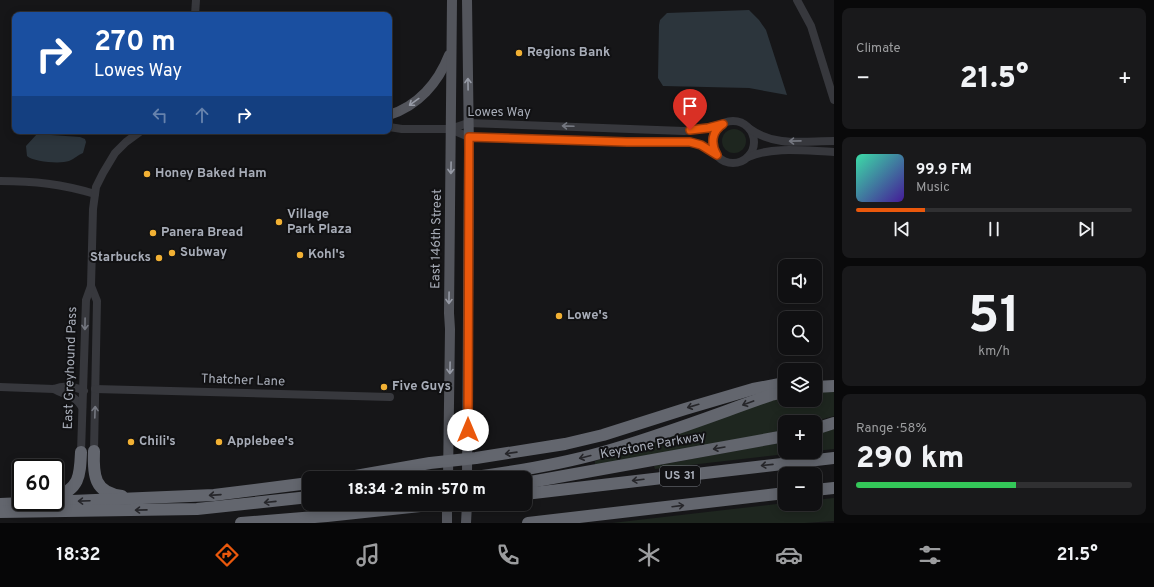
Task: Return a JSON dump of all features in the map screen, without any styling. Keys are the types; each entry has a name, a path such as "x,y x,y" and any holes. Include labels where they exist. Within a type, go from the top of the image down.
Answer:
{"highway":[{"path":"822,381 834,381"},
{"path":"387,471 448,461 468,460 578,441 636,425 727,396 778,384"},
{"path":"822,387 834,386"},
{"path":"515,471 542,467 601,453 778,394"},
{"path":"822,427 834,423"},
{"name":"Keystone Parkway","path":"532,482 778,437"},
{"path":"94,451 93,469 96,479 100,487 107,492 124,496 179,497"},
{"path":"64,494 76,484 80,470 81,452"},
{"name":"US 31","path":"532,493 834,458"},
{"path":"64,501 242,493 302,484"},
{"path":"822,489 834,488"},
{"name":"US 31","path":"528,523 778,494"},
{"path":"0,512 197,509 302,499"},
{"path":"0,504 12,503"},
{"path":"241,523 379,511"}],"main road":[{"name":"East 146th Street","path":"448,471 452,0"},
{"path":"467,0 469,137 468,471"},
{"path":"392,114 408,106 426,92 444,68 451,48"},
{"path":"446,523 447,511"},
{"path":"466,523 467,511"}],"street":[{"path":"195,12 196,0"},
{"path":"797,0 811,26 834,100"},
{"name":"Lowes Way","path":"450,129 468,123 684,131 736,122 767,138 780,141 834,141"},
{"path":"717,155 714,150 713,140 716,130 723,124"},
{"path":"392,127 402,129 450,129"},
{"path":"748,127 754,142 748,157"},
{"name":"Lowes Way","path":"450,129 469,137 627,142 690,142 701,145 724,161 731,163 739,162 748,157 764,152 834,152"},
{"name":"East Greyhound Pass","path":"81,452 86,300 91,286 93,209 95,194 99,179 115,152 137,134"},
{"path":"0,181 43,182 76,188 95,194"},
{"name":"East Greyhound Pass","path":"91,286 97,301 94,451"},
{"path":"54,389 60,386 84,390"},
{"path":"0,388 54,389 72,396 79,402 82,408"},
{"name":"Thatcher Lane","path":"95,390 390,397"}],"shaded area":[{"path":"749,10 766,30 787,95 749,88 663,86 658,78 659,25 660,20 667,13"},
{"path":"734,129 739,130 745,136 745,146 739,152 734,153 729,152 723,146 722,141 723,136 729,130"},
{"path":"37,134 80,137 85,139 86,142 83,153 65,162 47,162 30,158 27,156 26,146"},
{"path":"834,390 834,416 822,419 822,415 778,415 778,431 771,433 595,465 595,461 778,397 778,407 822,407 822,391"},
{"path":"834,429 834,449 822,450 822,432"},
{"path":"778,443 778,455 655,469 654,466"},
{"path":"834,498 834,521 805,523 612,523 778,504 778,511 822,511 822,499"}],"place":[{"name":"Regions Bank","path":"519,53"},
{"name":"Honey Baked Ham","path":"147,174"},
{"name":"Village Park Plaza","path":"279,222"},
{"name":"Panera Bread","path":"153,233"},
{"name":"Subway","path":"172,253"},
{"name":"Kohl's","path":"300,255"},
{"name":"Starbucks","path":"159,258"},
{"name":"Lowe's","path":"559,316"},
{"name":"Five Guys","path":"384,387"},
{"name":"Chili's","path":"131,442"},
{"name":"Applebee's","path":"219,442"}],"route":[{"path":"468,430 469,137 627,142 690,142 701,145 717,155 714,150 713,140 716,130 723,124 708,128 690,130"}]}
